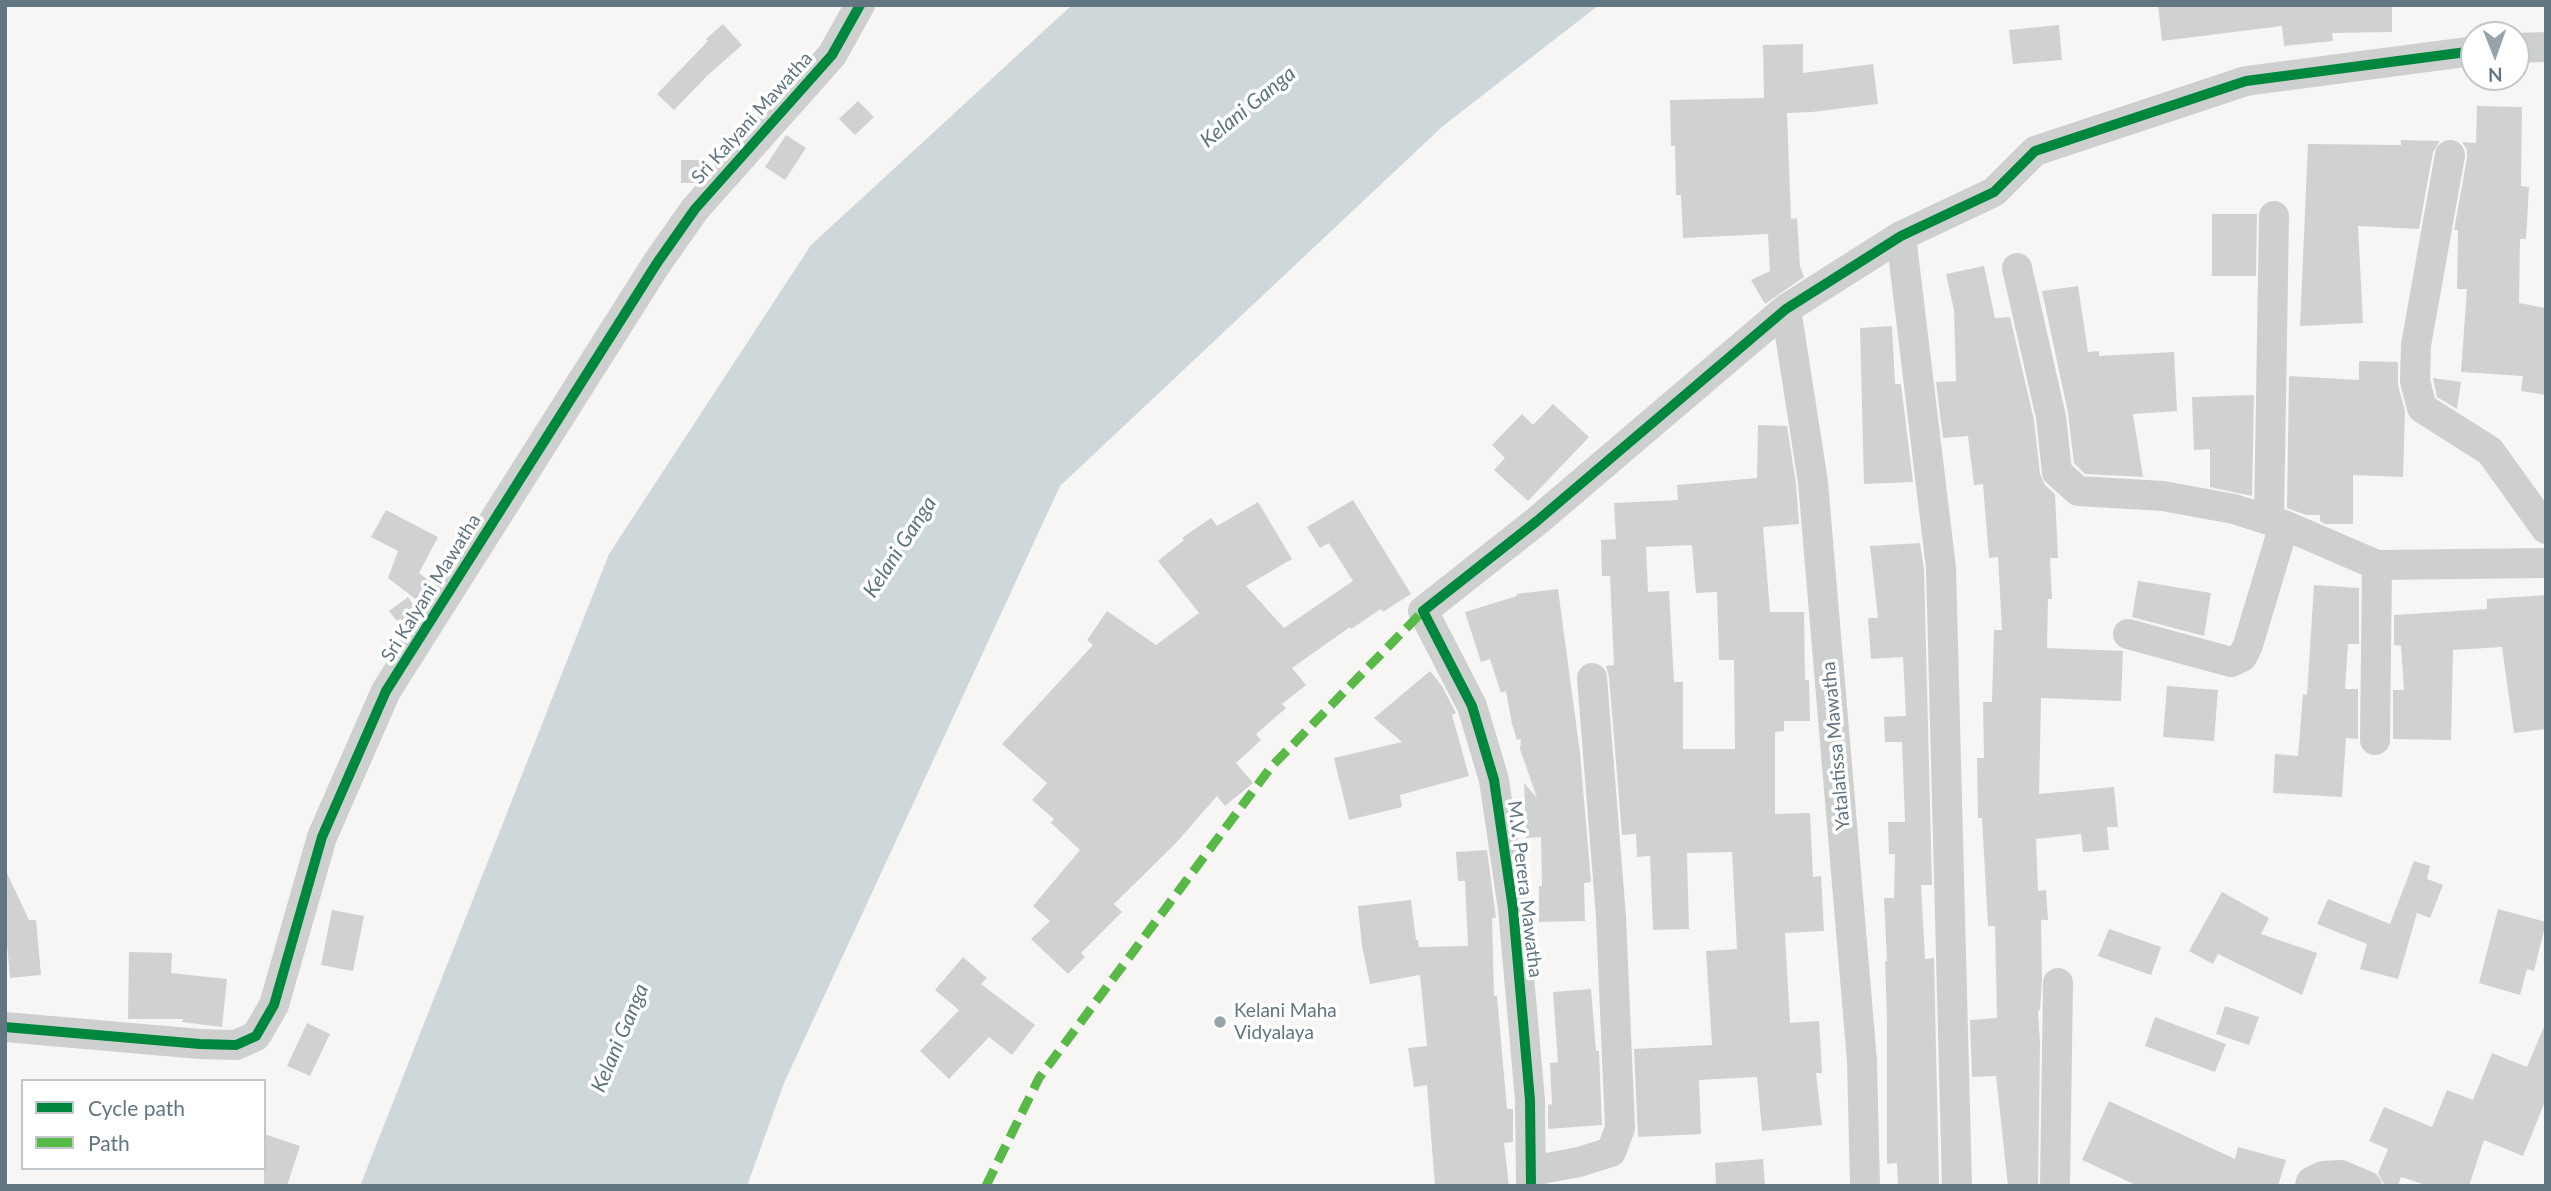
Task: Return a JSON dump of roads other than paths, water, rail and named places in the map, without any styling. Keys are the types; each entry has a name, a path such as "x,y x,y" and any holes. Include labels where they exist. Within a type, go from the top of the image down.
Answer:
{"street":[{"name":"Sri Kalyani Mawatha","path":"9,1029 224,1045 236,1045 256,1036 274,1005 322,837 386,691 672,241 695,209 832,55 860,5"},
{"path":"1786,309 1901,236 1994,192 2035,151 2246,81 2460,53"},
{"path":"2450,155 2416,345 2415,381 2418,394 2422,408 2490,451 2546,529"},
{"path":"2128,634 2231,662 2242,657 2248,645 2276,522 2274,216"},
{"path":"1901,236 1941,568 1957,1186"},
{"path":"2017,268 2051,417 2057,472 2078,491 2163,496 2234,509 2276,522 2377,565 2546,563"},
{"name":"M.V. Perera Mawatha","path":"1531,1178 1530,1100 1513,909 1494,780 1472,706 1423,611 1537,521 1786,309"},
{"name":"Yatalatissa Mawatha","path":"1786,309 1813,482 1862,1061 1865,1186"},
{"path":"2375,740 2377,565"},
{"path":"1531,1178 1611,1152 1620,1128 1611,918 1592,678"},
{"path":"2055,1186 2058,983"},
{"path":"2310,1186 2311,1182 2323,1176 2341,1175 2367,1186"}],"water":[{"name":"Kelani Ganga","path":"1072,5 1599,5 1443,126 1060,486 784,1083 747,1186 360,1186 609,554 811,245"}],"place":[{"name":"Kelani Maha Vidyalaya","path":"1220,1022"}]}
